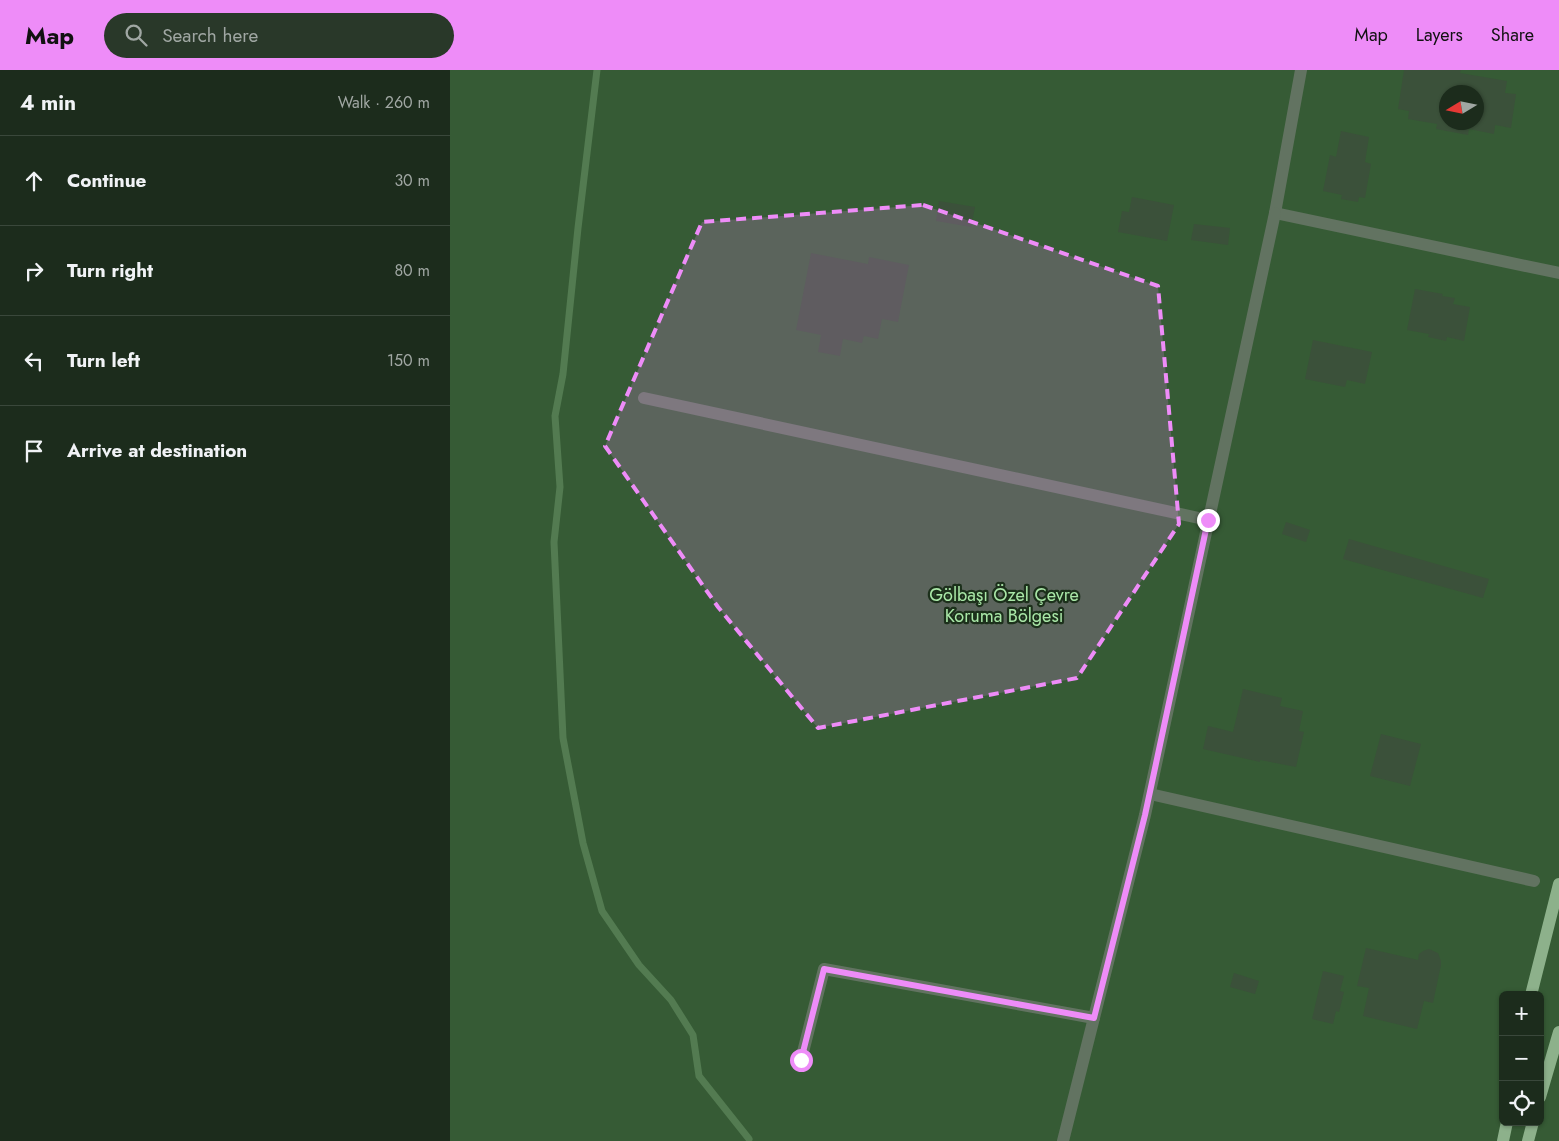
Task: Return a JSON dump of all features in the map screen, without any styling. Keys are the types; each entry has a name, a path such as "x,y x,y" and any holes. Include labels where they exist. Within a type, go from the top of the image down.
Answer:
{"main road":[{"path":"1532,991 1559,884"},
{"path":"1544,1083 1559,1032"},
{"path":"1503,1141 1505,1126"},
{"path":"1528,1141 1532,1126"}],"street":[{"path":"1062,1141 1150,794 1274,213 1301,70"},
{"path":"1274,213 1559,273"},
{"path":"644,398 1208,520"},
{"path":"1150,794 1534,881"},
{"path":"801,1060 824,969 1094,1018"}],"highlighted area":[{"path":"923,205 1158,286 1179,524 1077,678 818,728 718,607 605,446 702,222"}],"green space":[{"name":"Gölbaşı Özel Çevre Koruma Bölgesi","path":"450,70 1559,70 1559,1141 450,1141"}],"building":[{"path":"1404,70 1461,70 1460,73 1507,81 1505,93 1516,94 1511,128 1495,125 1494,134 1474,130 1484,130 1484,85 1439,85 1439,130 1436,129 1437,124 1408,119 1409,111 1398,109"},
{"path":"1441,130 1469,130 1468,135"},
{"path":"1341,131 1369,137 1365,162 1371,164 1365,198 1359,197 1358,202 1341,199 1342,195 1323,191 1330,155 1336,157"},
{"path":"1132,197 1174,205 1167,241 1118,232 1122,211 1129,212"},
{"path":"939,201 975,207 971,227 936,221"},
{"path":"1194,224 1230,228 1228,245 1191,240"},
{"path":"811,253 868,264 869,257 909,265 898,322 882,319 878,339 864,336 862,343 843,339 840,356 818,352 821,335 796,330"},
{"path":"1415,289 1443,294 1442,296 1455,298 1453,304 1470,307 1464,341 1447,337 1446,341 1428,337 1429,334 1407,330"},
{"path":"1313,340 1372,352 1365,384 1347,380 1345,387 1305,379"},
{"path":"1286,522 1310,530 1306,542 1282,534"},
{"path":"1349,539 1489,579 1483,598 1343,559"},
{"path":"1243,689 1282,698 1280,706 1303,711 1299,731 1304,732 1296,767 1260,760 1260,762 1203,749 1208,726 1233,732"},
{"path":"1381,734 1421,744 1410,786 1370,776"},
{"path":"1366,948 1418,960 1419,954 1423,951 1429,949 1438,953 1441,965 1433,1003 1424,1001 1417,1029 1363,1016 1369,988 1357,986"},
{"path":"1323,971 1344,976 1340,991 1344,992 1339,1012 1336,1011 1333,1024 1312,1019"},
{"path":"1234,973 1259,981 1255,994 1230,987"}],"waterway":[{"path":"597,70 563,374 555,416 560,487 554,542 563,738 583,843 602,911 639,965 671,1000 693,1035 699,1076 749,1139"}],"route":[{"path":"801,1060 824,969 1094,1018 1145,815 1208,520"}]}
